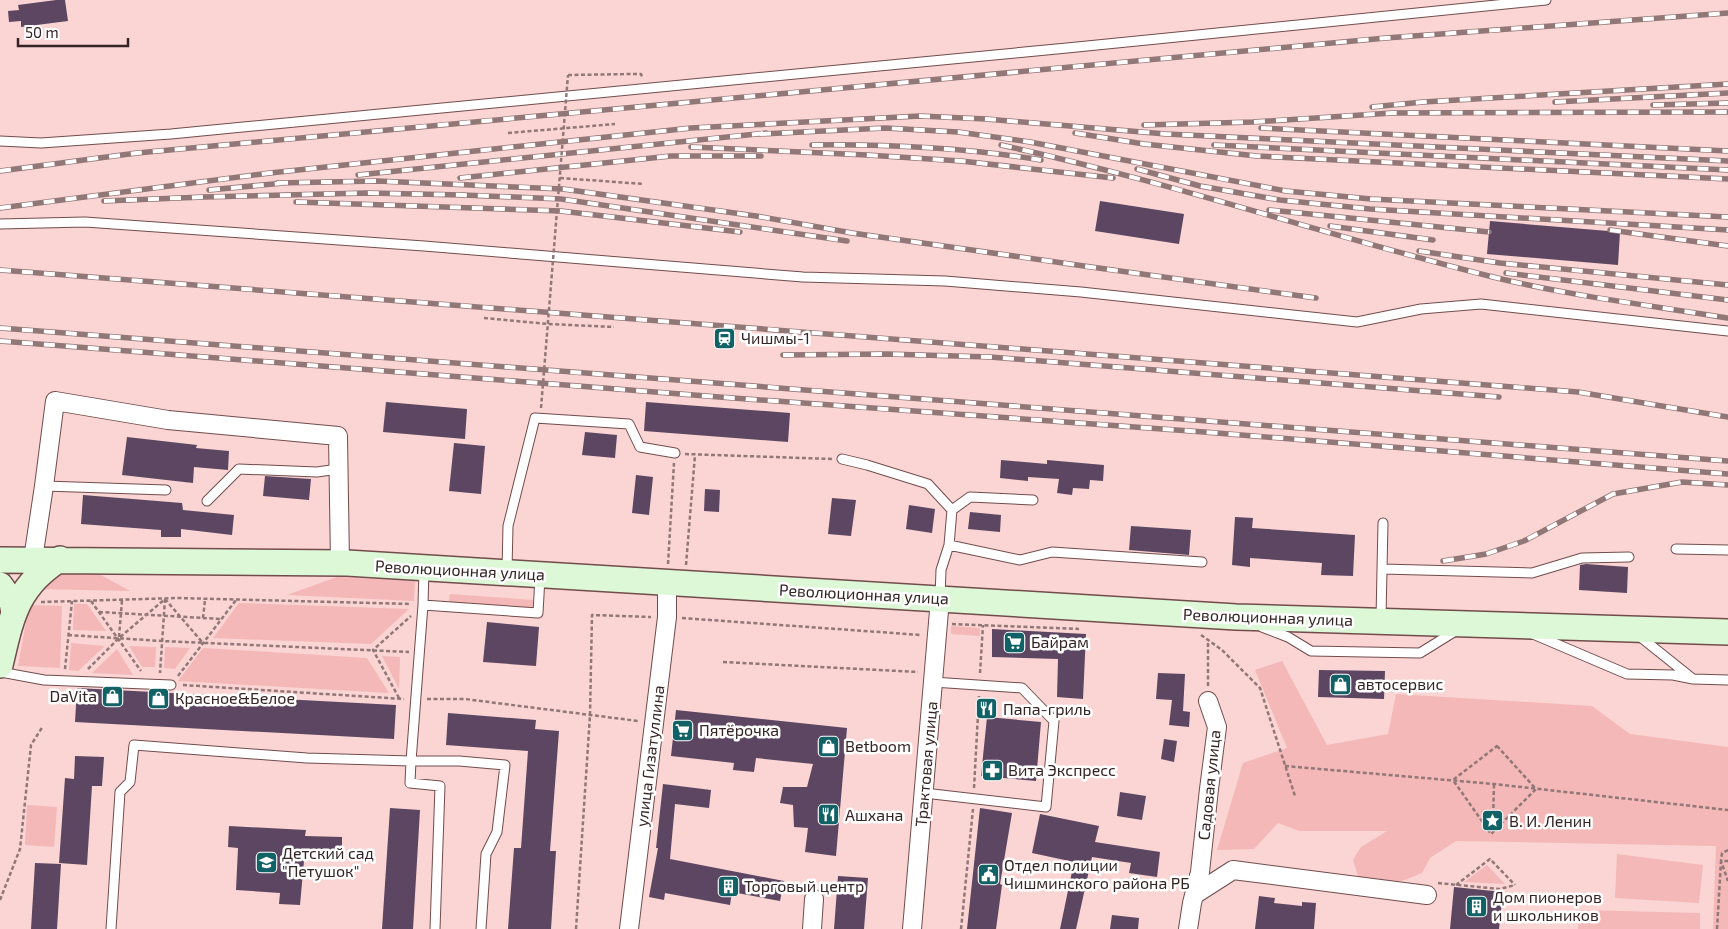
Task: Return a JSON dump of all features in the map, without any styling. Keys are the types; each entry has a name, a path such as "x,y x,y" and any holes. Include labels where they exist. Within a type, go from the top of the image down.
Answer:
{"main road":[{"name":"Революционная улица","path":"0,560 60,559 340,563 1236,617 1728,632"},
{"path":"1,661 16,608 35,578 48,566 60,559"},
{"path":"0,585 16,608"}],"street":[{"path":"33,559 55,401 168,420 338,436 340,563"},
{"name":"улица Гизатуллина","path":"629,929 675,618 676,584"},
{"name":"Трактовая улица","path":"912,929 940,598"},
{"name":"Садовая улица","path":"1188,929 1200,872 1218,727 1208,702"},
{"path":"1194,895 1233,870 1428,894"},
{"path":"812,929 814,899"}],"lane":[{"path":"0,140 41,143 171,134 1546,0"},
{"path":"0,224 86,222 424,246 803,277 945,281 1081,292 1357,322 1421,309 1481,304 1728,331"},
{"path":"506,573 508,526 535,418 629,424 640,447 675,453"},
{"path":"842,459 928,484 952,510 949,545 941,570 940,598"},
{"path":"207,501 239,469 317,472 338,469"},
{"path":"44,486 166,490"},
{"path":"952,510 970,498 1033,500"},
{"path":"1381,622 1383,523"},
{"path":"949,545 1020,560 1052,552 1202,562"},
{"path":"1676,549 1728,550"},
{"path":"1382,569 1532,573 1582,558 1629,558"},
{"path":"424,569 410,783 440,786 435,929"},
{"path":"423,605 538,613 540,575"},
{"path":"1236,617 1288,637 1311,651 1420,653 1467,624"},
{"path":"1512,625 1627,674 1728,680"},
{"path":"1632,630 1694,679"},
{"path":"1,661 44,680 171,685"},
{"path":"924,793 1046,807 1054,721 1022,688 980,685 934,678"},
{"path":"111,929 120,792 130,782 134,745 307,758 411,762 459,761 505,765 497,832 486,854 481,929"}],"path":[{"path":"541,408 568,75 632,74"},
{"path":"508,133 615,124"},
{"path":"560,178 644,184"},
{"path":"484,318 614,328"},
{"path":"675,618 675,453 842,459"},
{"path":"676,584 695,454"},
{"path":"16,608 72,601 165,599 423,605"},
{"path":"76,681 119,638 165,599"},
{"path":"159,684 165,599"},
{"path":"165,599 203,643"},
{"path":"203,618 205,599"},
{"path":"119,638 122,600"},
{"path":"171,685 236,600"},
{"path":"64,681 72,601"},
{"path":"91,601 149,683"},
{"path":"373,650 423,605"},
{"path":"99,612 222,619"},
{"path":"576,929 590,715 592,615 938,630 983,625 1081,629"},
{"path":"961,929 974,800 983,625"},
{"path":"1199,633 1222,650 1260,688 1295,796"},
{"path":"68,635 420,652"},
{"path":"1208,640 1208,702"},
{"path":"373,650 399,698"},
{"path":"723,662 934,678"},
{"path":"0,900 20,848 31,745 43,726"},
{"path":"1453,780 1497,746 1536,789"},
{"path":"1285,766 1494,784 1728,810"},
{"path":"1453,780 1491,834 1536,789"},
{"path":"1493,820 1494,784"},
{"path":"1717,929 1721,860 1722,853 1728,850"},
{"path":"1428,894 1435,882 1456,885 1500,889 1515,885 1490,860 1456,885"},
{"path":"1721,860 1728,861"},
{"path":"1721,860 1728,881"}],"shaded area":[{"path":"60,573 99,574 130,591 38,589"},
{"path":"337,577 415,581 414,601 287,595"},
{"path":"450,594 533,600 533,608 449,602"},
{"path":"239,603 409,609 371,644 213,638"},
{"path":"74,604 87,604 106,631 73,630"},
{"path":"29,605 62,606 60,668 18,666"},
{"path":"951,626 980,628 980,636 951,634"},
{"path":"71,643 105,646 78,671 69,670"},
{"path":"129,646 156,647 155,667 142,667"},
{"path":"165,647 190,648 175,669 164,668"},
{"path":"203,648 367,658 389,693 178,681"},
{"path":"117,649 133,675 92,673"},
{"path":"382,656 400,657 399,689"},
{"path":"1282,661 1327,745 1388,734 1396,694 1592,706 1630,734 1728,747 1728,929 1713,929 1716,846 1456,841 1430,858 1422,873 1382,886 1360,882 1353,860 1361,847 1387,831 1299,831 1278,823 1254,849 1217,850 1243,763 1287,748 1255,670"},
{"path":"27,805 57,807 54,847 25,845"},
{"path":"1617,854 1703,865 1699,903 1615,898"},
{"path":"1487,865 1505,884 1464,882"},
{"path":"1579,910 1700,913 1700,929 1578,929"}],"building":[{"path":"65,0 68,21 21,27 21,21 9,22 8,11 19,10 18,5"},
{"path":"1100,201 1184,214 1179,244 1095,231"},
{"path":"1490,221 1620,232 1618,265 1487,254"},
{"path":"386,402 467,409 465,439 383,432"},
{"path":"646,402 790,413 788,442 644,431"},
{"path":"585,432 617,435 615,458 582,455"},
{"path":"127,437 197,445 196,448 229,451 228,470 194,467 193,483 122,475"},
{"path":"454,443 485,446 481,494 449,491"},
{"path":"1001,460 1047,464 1047,460 1104,465 1103,481 1090,480 1089,489 1073,488 1072,495 1057,493 1059,479 1028,477 1028,481 1000,478"},
{"path":"636,475 653,477 649,515 632,513"},
{"path":"265,476 311,479 309,500 263,496"},
{"path":"705,489 720,490 719,512 704,511"},
{"path":"83,495 182,503 183,510 234,515 232,535 181,529 181,537 161,537 161,530 81,524"},
{"path":"832,498 856,500 851,536 828,534"},
{"path":"909,505 935,509 932,533 906,529"},
{"path":"970,512 1001,515 1000,532 968,529"},
{"path":"1235,517 1253,518 1252,528 1355,535 1353,576 1321,575 1322,563 1250,558 1250,567 1232,565"},
{"path":"1131,526 1191,530 1189,555 1129,550"},
{"path":"1580,565 1628,567 1627,593 1579,590"},
{"path":"487,622 539,627 536,666 483,662"},
{"path":"992,629 1086,634 1083,699 1057,697 1058,659 992,657"},
{"path":"1319,670 1385,671 1384,699 1318,697"},
{"path":"1158,673 1185,674 1183,711 1190,712 1189,727 1169,725 1172,700 1156,699"},
{"path":"77,688 396,705 394,739 75,722"},
{"path":"676,710 847,728 836,856 805,852 808,828 794,827 793,805 780,803 783,787 807,787 813,764 756,758 754,772 733,770 734,763 671,756"},
{"path":"448,713 536,720 535,729 559,731 550,851 556,851 551,929 508,929 514,848 521,848 528,751 446,745"},
{"path":"987,717 1041,722 1036,781 981,776"},
{"path":"1164,739 1177,741 1174,762 1161,759"},
{"path":"75,756 104,757 102,786 92,786 87,865 59,863 65,778 74,779"},
{"path":"663,784 711,790 709,808 675,804 670,859 784,881 780,901 732,892 730,905 665,893 664,900 649,897 658,848 656,848"},
{"path":"1120,792 1146,796 1142,820 1117,816"},
{"path":"390,808 420,810 413,929 382,929"},
{"name":"Отдел полиции Чишминского района РБ","path":"980,808 1012,813 1000,884 1002,885 996,929 967,929"},
{"path":"1040,814 1099,826 1095,842 1160,852 1157,877 1129,873 1131,863 1092,857 1076,929 1060,929 1074,862 1032,853"},
{"path":"229,826 306,830 305,836 342,837 342,851 305,850 300,905 279,904 280,893 236,890 238,848 228,847"},
{"path":"35,863 61,864 57,929 31,929"},
{"path":"838,876 868,878 864,929 834,929"},
{"name":"Дом пионеров и школьников","path":"1454,887 1503,892 1499,929 1450,929"},
{"path":"1259,896 1275,898 1274,903 1302,906 1302,902 1316,903 1314,929 1255,929"},
{"path":"1112,915 1139,918 1138,929 1110,929"}],"railway":[{"path":"0,171 137,153 1386,38 1728,13"},
{"path":"1372,107 1423,102 1728,84"},
{"path":"1555,102 1728,93"},
{"path":"1653,105 1728,103"},
{"path":"1144,125 1253,122 1392,113 1728,112"},
{"path":"0,208 270,173 691,128 920,116 986,119 1166,134 1728,161"},
{"path":"760,134 885,128 958,132 1030,142 1286,191 1371,199 1728,217"},
{"path":"1261,128 1728,151"},
{"path":"358,175 766,133"},
{"path":"1075,133 1144,144 1257,156 1728,179"},
{"path":"812,145 870,145 927,148 984,152 1041,160"},
{"path":"1001,145 1125,175 1431,261 1522,284 1727,318"},
{"path":"1214,145 1728,170"},
{"path":"691,147 961,161 1113,178"},
{"path":"460,178 671,156 761,156"},
{"path":"1137,169 1200,186 1280,200 1370,209 1728,230"},
{"path":"277,183 377,181 563,189 756,216 852,233 1316,298"},
{"path":"209,190 284,183"},
{"path":"104,201 368,193 561,199 847,241"},
{"path":"296,202 561,211 740,232"},
{"path":"1269,210 1489,232"},
{"path":"1330,226 1433,240"},
{"path":"1610,230 1728,246"},
{"path":"1419,251 1500,263 1728,285"},
{"path":"0,270 1578,392 1728,417"},
{"path":"1506,273 1728,300"},
{"path":"0,328 1728,461"},
{"path":"0,341 719,397 1204,432 1728,474"},
{"path":"783,355 887,354 990,357 1499,397"},
{"path":"1443,561 1486,554 1524,541 1613,494 1682,482 1728,485"}],"place":[{"name":"Чишмы-1","path":"725,338"},
{"name":"Байрам","path":"1015,642"},
{"name":"автосервис","path":"1341,684"},
{"name":"DaVita","path":"113,696"},
{"name":"Красное&Белое","path":"159,698"},
{"name":"Папа-гриль","path":"987,709"},
{"name":"Пятёрочка","path":"683,730"},
{"name":"Betboom","path":"829,746"},
{"name":"Вита Экспресс","path":"992,770"},
{"name":"Ашхана","path":"829,815"},
{"name":"В. И. Ленин","path":"1493,821"},
{"name":"Детский сад \"Петушок\"","path":"266,862"},
{"name":"Отдел полиции Чишминского района РБ","path":"988,874"},
{"name":"Торговый центр","path":"728,886"},
{"name":"Дом пионеров и школьников","path":"1477,906"}]}
